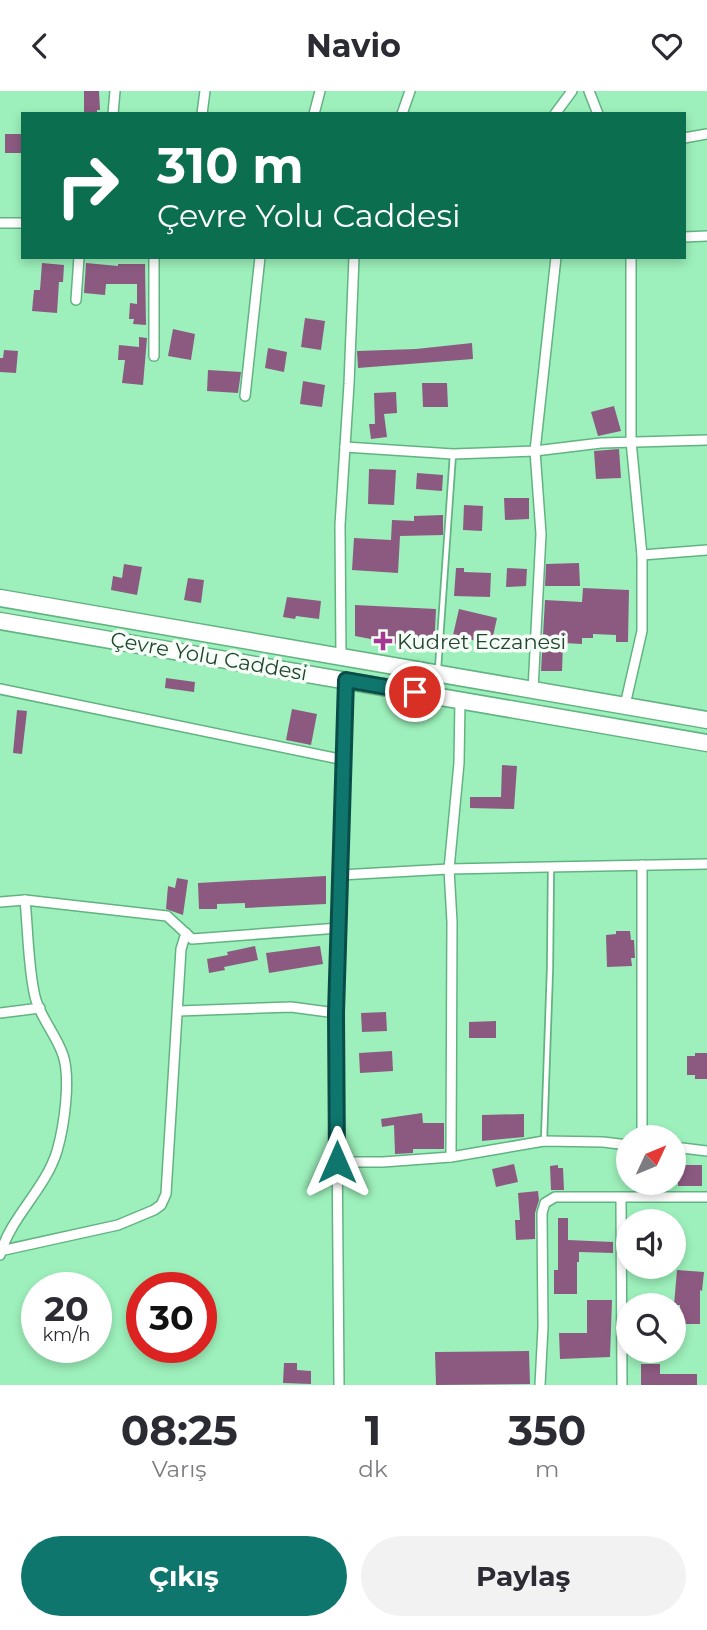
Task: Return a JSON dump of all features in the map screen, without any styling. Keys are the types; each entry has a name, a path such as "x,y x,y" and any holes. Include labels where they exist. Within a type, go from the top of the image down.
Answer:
{"highway":[{"name":"Çevre Yolu Caddesi","path":"0,598 707,720"},
{"name":"Çevre Yolu Caddesi","path":"0,621 707,743"}],"street":[{"path":"113,112 115,91"},
{"path":"202,112 205,91"},
{"path":"315,112 320,91"},
{"path":"403,112 410,91"},
{"path":"556,112 572,91"},
{"path":"589,91 597,112"},
{"path":"686,138 707,134"},
{"path":"0,223 21,223"},
{"path":"686,237 707,236"},
{"path":"76,300 79,259"},
{"path":"154,259 154,356"},
{"path":"245,396 260,259"},
{"path":"341,657 340,525 354,259"},
{"path":"533,690 541,534 536,451 556,259"},
{"path":"625,705 642,631 642,555 631,441 631,259"},
{"path":"345,447 453,454 536,451 631,441 707,440"},
{"path":"642,555 707,550"},
{"path":"339,1385 336,1013 346,680"},
{"path":"0,689 344,760"},
{"path":"451,1157 452,922 449,869 459,763 460,700"},
{"path":"340,874 707,864"},
{"path":"642,865 642,1125"},
{"path":"0,902 25,900 167,916 192,939 339,928"},
{"path":"0,1252 14,1222 48,1175 62,1131 66,1074 63,1056 34,994 25,900"},
{"path":"0,1252 118,1225 161,1205 166,1194 181,949 186,933"},
{"path":"178,1011 291,1007 336,1013"},
{"path":"0,1013 40,1008"},
{"path":"337,1162 383,1163 451,1157 544,1141 616,1144"},
{"path":"686,1148 707,1151"},
{"path":"540,1385 543,1327 542,1213 545,1203 555,1197 707,1197"},
{"path":"621,1198 622,1385"}],"lane":[{"path":"438,673 453,454"},
{"path":"544,1141 551,867"}],"building":[{"path":"84,91 99,91 100,110 84,112"},
{"path":"5,134 21,134 21,153 5,153"},
{"path":"42,263 64,265 63,282 59,282 57,313 32,311 34,290 40,290"},
{"path":"86,263 118,266 145,264 146,325 133,324 134,319 129,319 130,303 137,304 137,284 106,284 105,295 84,293"},
{"path":"305,318 325,321 321,350 301,347"},
{"path":"173,329 195,334 191,360 168,356"},
{"path":"139,337 147,338 143,385 122,383 125,360 118,360 119,345 139,347"},
{"path":"472,343 473,359 358,368 357,351"},
{"path":"268,348 287,352 284,372 265,368"},
{"path":"4,350 18,351 16,373 0,372 0,358 3,358"},
{"path":"208,370 241,372 238,393 207,391"},
{"path":"303,381 325,385 322,407 300,404"},
{"path":"422,383 447,383 448,407 423,407"},
{"path":"396,392 397,413 384,414 387,437 371,439 369,424 375,424 374,393"},
{"path":"614,406 621,431 598,436 591,412"},
{"path":"619,449 621,478 596,479 594,451"},
{"path":"369,469 396,470 394,505 368,504"},
{"path":"417,473 443,475 442,491 416,489"},
{"path":"504,498 529,498 529,519 505,520"},
{"path":"464,505 483,506 482,531 463,530"},
{"path":"443,515 443,535 400,536 398,573 352,570 354,538 391,540 392,520 414,521 414,516"},
{"path":"579,563 580,586 545,586 546,564"},
{"path":"124,564 142,567 137,595 111,590 113,576 122,578"},
{"path":"456,568 464,568 464,572 491,573 490,597 454,596"},
{"path":"507,568 527,569 526,586 506,587"},
{"path":"188,578 204,580 201,603 184,600"},
{"path":"583,588 629,590 628,642 616,642 616,635 593,634 593,638 582,638 582,644 563,643 562,671 541,671 545,600 582,602"},
{"path":"287,597 321,601 319,619 283,617"},
{"path":"355,605 436,609 434,651 355,636"},
{"path":"459,609 497,618 491,645 453,635"},
{"path":"166,678 195,682 194,692 165,688"},
{"path":"292,709 317,714 311,745 286,740"},
{"path":"17,710 27,711 22,754 13,753"},
{"path":"502,765 517,766 514,809 470,808 470,797 501,797"},
{"path":"326,876 326,904 245,908 245,903 217,904 217,909 199,909 198,883"},
{"path":"177,878 188,880 183,915 166,909 168,886 175,888"},
{"path":"616,931 630,931 631,940 634,940 635,958 631,958 632,966 607,967 606,935 616,934"},
{"path":"255,946 258,960 209,973 207,959"},
{"path":"320,946 323,964 269,973 266,953"},
{"path":"386,1012 387,1031 362,1032 361,1013"},
{"path":"496,1021 496,1038 469,1038 469,1022"},
{"path":"392,1051 393,1071 360,1073 359,1053"},
{"path":"695,1053 707,1053 707,1079 695,1079 695,1075 687,1075 687,1056 695,1056"},
{"path":"422,1113 423,1123 444,1123 444,1149 413,1149 413,1153 395,1154 394,1125 382,1127 381,1119"},
{"path":"524,1114 524,1137 482,1141 482,1115"},
{"path":"514,1164 518,1182 496,1187 492,1169"},
{"path":"558,1165 558,1168 563,1168 564,1190 551,1190 550,1166"},
{"path":"686,1165 702,1165 702,1186 686,1186"},
{"path":"538,1191 535,1239 516,1240 515,1220 520,1220 518,1193"},
{"path":"558,1218 568,1218 568,1240 613,1242 613,1253 579,1252 577,1294 554,1294 554,1270 558,1270"},
{"path":"686,1271 704,1272 702,1291 700,1290 700,1324 686,1324 686,1293 675,1293 676,1279 686,1279"},
{"path":"587,1300 612,1300 610,1357 560,1359 559,1333 587,1333"},
{"path":"529,1351 530,1384 436,1385 435,1352"},
{"path":"284,1363 297,1363 297,1370 311,1371 311,1384 283,1383"},
{"path":"641,1364 660,1364 660,1374 697,1374 697,1385 641,1385"}],"place":[{"name":"Kudret Eczanesi","path":"383,641"}],"route":[{"path":"337,1162 336,1013 346,680 415,692"}]}
